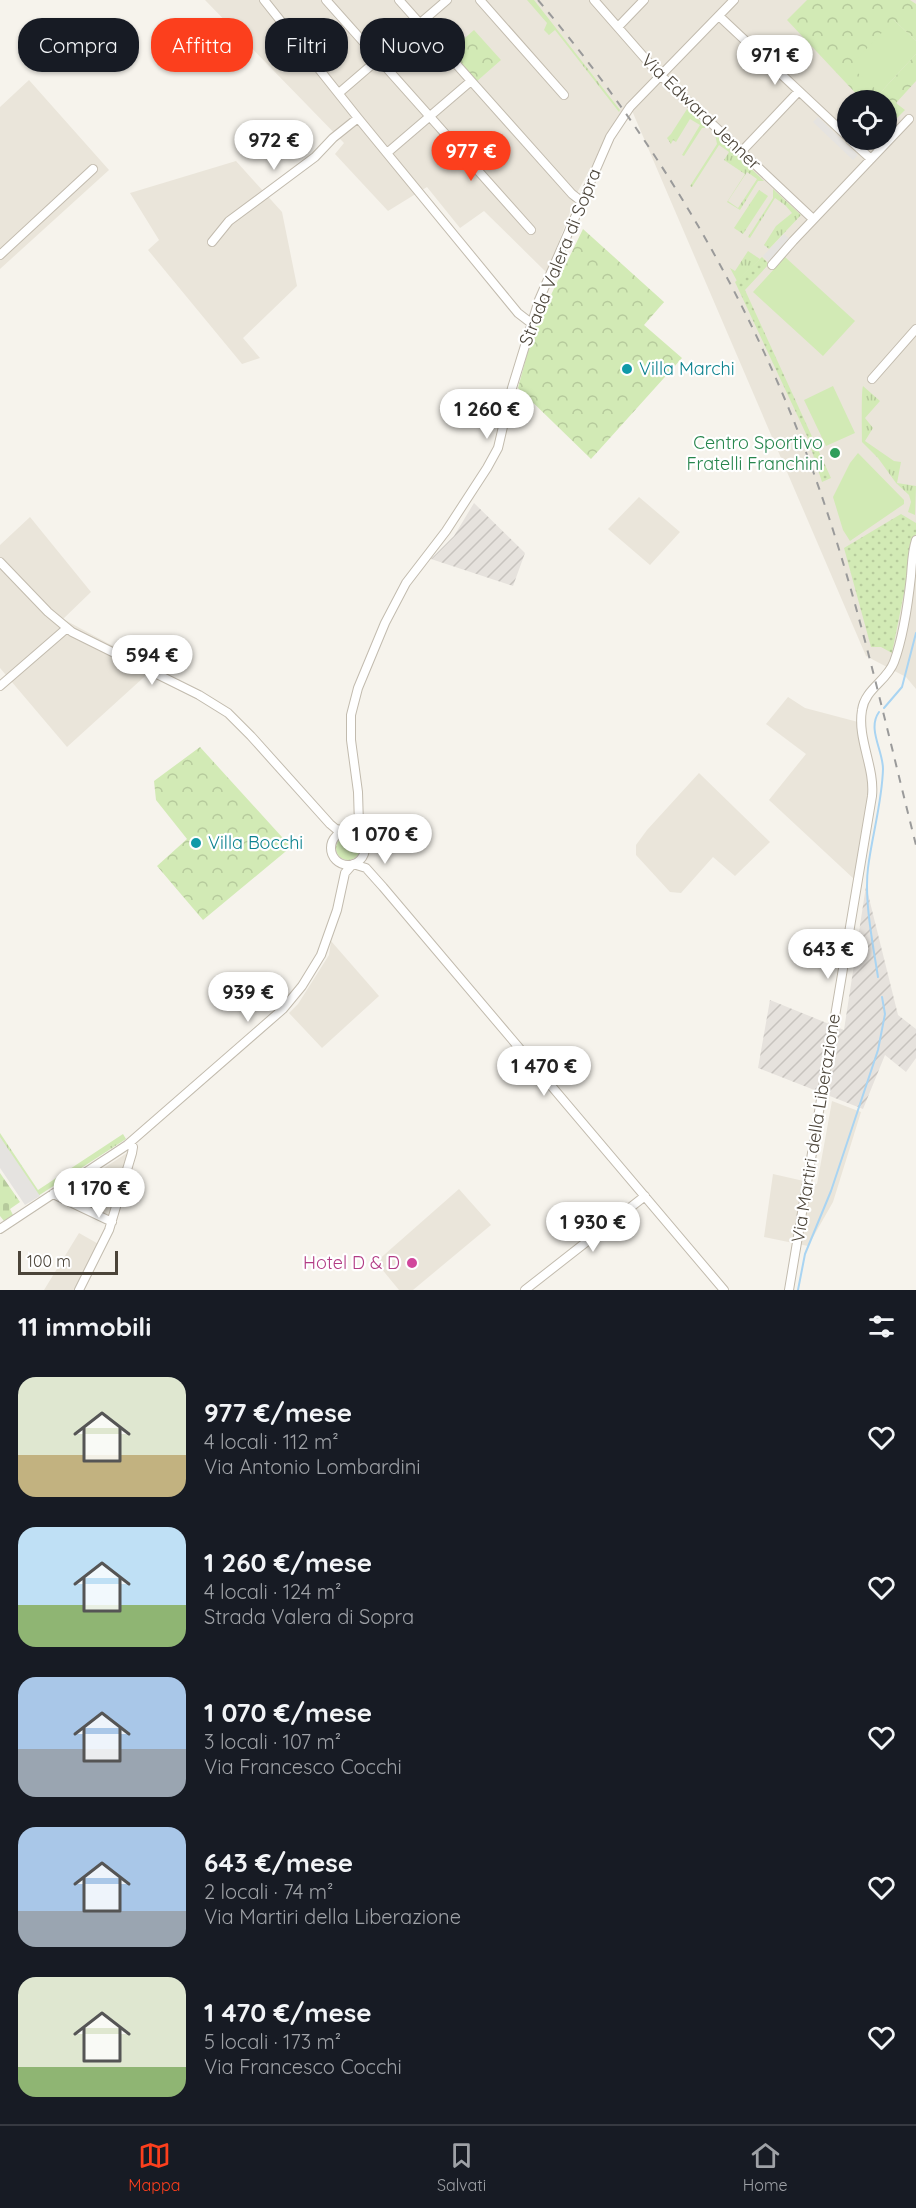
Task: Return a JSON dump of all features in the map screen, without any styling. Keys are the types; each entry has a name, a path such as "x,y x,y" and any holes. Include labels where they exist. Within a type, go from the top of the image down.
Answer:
{"street":[{"path":"264,0 520,315 531,323"},
{"path":"326,0 360,39"},
{"path":"399,0 415,18"},
{"path":"426,18 447,0"},
{"path":"480,0 564,95"},
{"name":"Via Edward Jenner","path":"594,0 661,75 813,219"},
{"path":"618,27 644,0"},
{"name":"Strada Valera di Sopra","path":"384,888 368,860 358,813 358,785 350,721 356,694 406,583 446,531 498,448 531,323 581,201 617,125 630,107 735,0"},
{"path":"719,16 837,127"},
{"path":"339,93 363,72"},
{"path":"390,72 531,230"},
{"path":"463,72 572,194 581,201"},
{"path":"387,153 471,81"},
{"path":"742,151 799,91"},
{"path":"212,242 229,221 315,157 333,138 358,118"},
{"path":"772,265 909,119"},
{"path":"862,150 871,159"},
{"path":"0,255 93,169"},
{"path":"872,379 916,329"},
{"path":"911,574 916,540"},
{"path":"911,574 916,556"},
{"path":"0,562 48,612 67,628 92,643 199,695 228,713 331,826 356,832 362,837"},
{"name":"Via Martiri della Liberazione","path":"789,1290 872,796 872,774 861,718 864,702 893,664 900,641 911,574"},
{"path":"0,686 67,628"},
{"path":"314,807 329,832 342,882"},
{"path":"331,846 336,836 354,824 358,813"},
{"path":"0,1230 130,1143 268,1023 296,994 324,948 337,910 346,870 362,859 366,848"},
{"path":"334,858 344,864 366,868 724,1290"},
{"path":"78,1290 112,1222 133,1150 130,1143"},
{"path":"53,1194 112,1222"},
{"path":"525,1290 645,1196"}],"shaded area":[{"path":"205,0 916,0 916,689 906,677 866,656 630,106 618,118 578,191 547,273 484,211 460,228 427,187 388,211 335,154 344,143 275,72 348,72 348,18 265,18 265,62 253,49 253,18 222,18"},
{"path":"29,80 109,170 0,269 0,107"},
{"path":"818,117 837,135 837,145 813,122"},
{"path":"842,150 853,150 858,155 853,160"},
{"path":"236,161 282,212 297,286 243,338 260,358 242,364 148,250 159,240 130,193"},
{"path":"784,234 790,239 769,262 763,256"},
{"path":"639,497 680,532 650,565 608,529"},
{"path":"474,503 525,553 513,586 431,559 454,536"},
{"path":"30,517 91,592 63,619 154,668 67,747 0,668 0,545"},
{"path":"788,697 805,708 858,722 868,767 870,790 854,879 769,800 806,754 766,724"},
{"path":"699,773 770,842 735,876 713,857 681,893 670,892 636,855 636,845"},
{"path":"866,886 898,1015 916,1029 916,1058 906,1072 885,1055 863,1109 758,1068 770,1000 844,1030"},
{"path":"331,941 379,996 322,1048 289,1013 298,1004 329,955"},
{"path":"832,1101 861,1112 833,1202 808,1246 764,1237 773,1174 817,1184"},
{"path":"0,1137 40,1196 25,1205 0,1168"},
{"path":"127,1153 113,1197 115,1199 110,1217 107,1218 61,1196"},
{"path":"459,1189 491,1225 413,1290 399,1290 376,1262"},
{"path":"79,1233 102,1246 78,1290 44,1290"}],"green space":[{"path":"527,0 534,0 620,110 619,112 555,30 549,35 544,30 547,23"},
{"path":"807,0 910,0 916,4 916,41 894,20 881,90 853,90 787,20"},
{"path":"894,20 916,41 916,54 883,90 877,90 850,66"},
{"path":"474,30 501,60 476,82 465,70 465,38"},
{"path":"916,54 916,81 897,102 897,90 883,90"},
{"path":"897,104 905,110 897,118"},
{"path":"687,109 708,128 702,128 684,156 682,155 700,125 690,119 676,142 673,140 671,144 667,138"},
{"path":"715,134 764,181 758,181 740,210 727,202 745,174 724,160 729,152 719,145 692,187 690,186 717,144","holes":["747,172 757,179 738,208 728,201"]},
{"path":"773,189 801,215 769,249 764,245 776,226 792,213 775,198 750,238 748,237 773,198"},
{"path":"759,190 768,196 743,234 734,228"},
{"path":"583,229 664,302 644,325 682,358 591,459 518,388 533,332"},
{"path":"748,251 760,259 737,281 730,268 735,271"},
{"path":"762,257 769,264 745,290 831,478 822,482 807,436 735,282"},
{"path":"785,257 855,321 823,356 753,292"},
{"path":"833,386 855,433 826,446 804,400"},
{"path":"863,386 880,401 865,418 873,428 865,441 894,461 901,462 897,483 916,486 915,515 908,512 911,502 909,495 896,483 878,458 862,442"},
{"path":"858,453 904,500 904,504 850,541 843,530 833,497 850,463"},
{"path":"901,514 916,523 916,533 892,653 881,647 871,647 844,548"},
{"path":"200,747 291,847 203,920 157,866 187,839 156,800 154,781"},
{"path":"348,836 357,839 360,848 357,857 348,860 339,857 336,848 339,839"},
{"path":"0,1133 38,1190 123,1134 126,1139 38,1196 0,1138"},
{"path":"0,1173 20,1202 10,1209 13,1215 4,1221 0,1216"}],"waterway":[{"path":"884,708 902,687 916,633"},
{"path":"878,977 870,923 867,881 883,769 875,732 879,712"},
{"path":"798,1290 805,1254 831,1191 878,1050 885,1014 882,997"}],"railway":[{"path":"538,0 583,55 665,172 702,232 767,359 820,491 848,578 916,845"}],"place":[{"name":"Villa Marchi","path":"627,369"},
{"name":"Centro Sportivo Fratelli Franchini","path":"835,453"},
{"name":"Villa Bocchi","path":"196,843"},
{"name":"Hotel D & D","path":"412,1263"}]}
